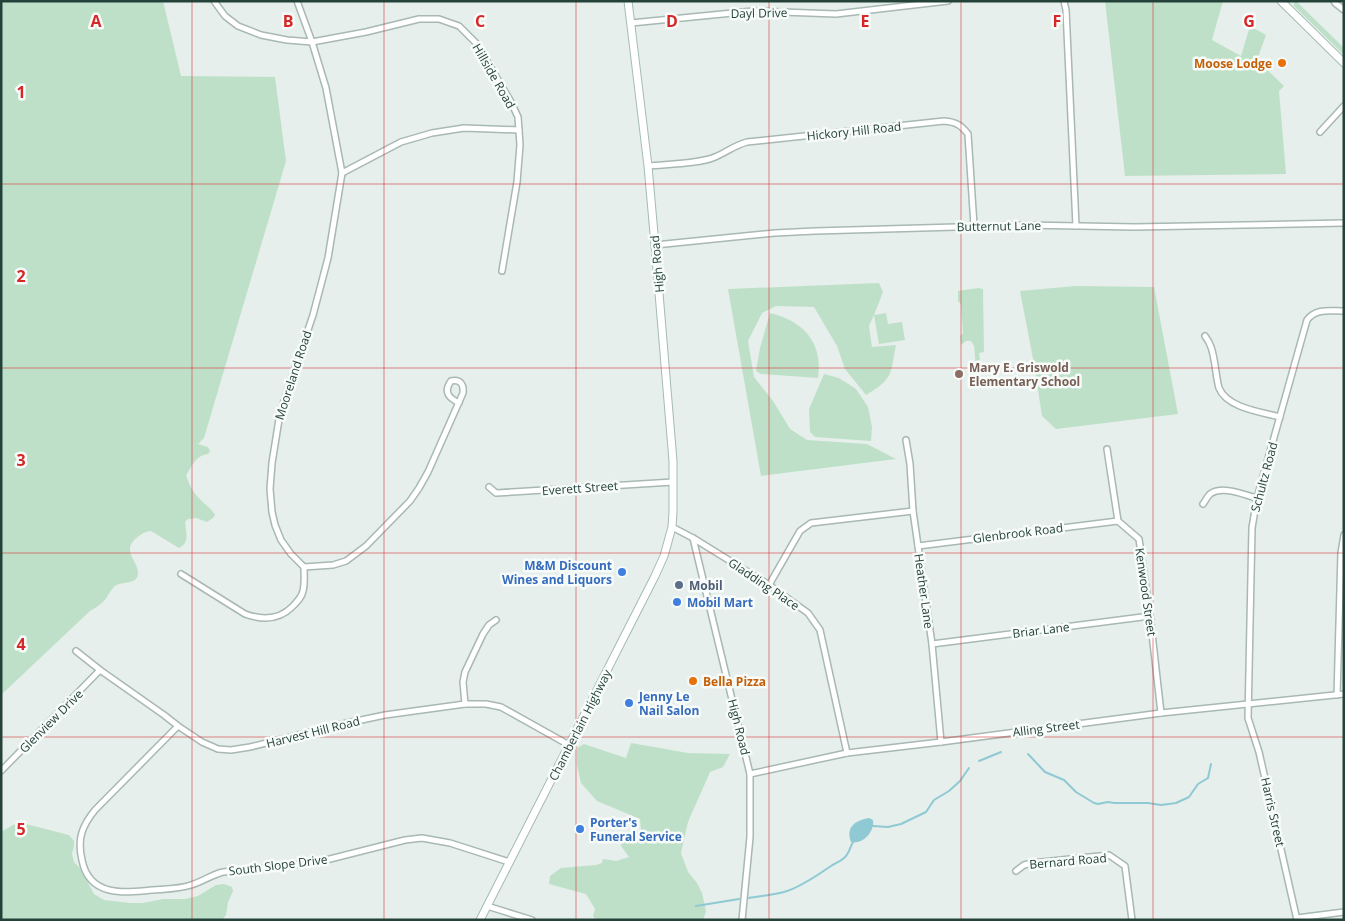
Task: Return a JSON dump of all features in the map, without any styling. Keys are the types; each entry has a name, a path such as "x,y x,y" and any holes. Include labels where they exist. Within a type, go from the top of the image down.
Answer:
{"main road":[{"name":"High Road","path":"628,1 648,166 655,244 670,427 673,482 672,527"},
{"path":"1281,1 1344,63"},
{"name":"Chamberlain Highway","path":"480,920 655,576 664,556 672,527"}],"street":[{"name":"Hillside Road","path":"214,1 226,16 249,32 287,40 312,42 366,32 419,19 440,19 459,26 477,44 518,117 520,145 517,182 502,271"},
{"name":"Mooreland Road","path":"297,1 326,88 342,173 328,258 313,315 280,413 272,463 270,489 275,525 281,540 304,567"},
{"name":"Dayl Drive","path":"630,23 754,11 836,14 948,1"},
{"path":"1064,1 1066,10 1076,226"},
{"path":"1334,1 1344,10"},
{"path":"1320,132 1344,106"},
{"name":"Hickory Hill Road","path":"648,166 702,161 714,158 736,145 747,142 944,121 954,122 962,126 968,134 974,226"},
{"path":"342,173 401,142 432,133 464,128 520,130"},
{"name":"Butternut Lane","path":"655,244 775,233 974,226 1135,227 1344,223"},
{"name":"Schultz Road","path":"1249,705 1252,528 1257,498 1308,320 1312,314 1317,312 1344,311"},
{"path":"1205,336 1212,348 1219,387 1230,402 1280,417"},
{"path":"181,574 245,614 256,618 266,618 282,614 300,598 303,592 304,567 326,566 346,561 366,546 410,501 428,472 459,403"},
{"name":"Heather Lane","path":"906,440 910,464 913,511 932,644 941,742"},
{"path":"1107,450 1118,521"},
{"name":"Everett Street","path":"489,487 496,493 673,482"},
{"path":"1204,504 1210,494 1218,491 1257,498"},
{"path":"769,585 800,531 811,522 913,511"},
{"name":"Glenbrook Road","path":"918,546 1118,521"},
{"name":"Kenwood Street","path":"1118,521 1139,539 1161,713"},
{"name":"Gladding Place","path":"672,527 769,585 808,613 820,630 847,753"},
{"path":"1337,695 1341,552 1344,535"},
{"name":"High Road","path":"693,538 750,774 750,837 742,920"},
{"name":"Briar Lane","path":"932,644 1150,616"},
{"path":"465,704 463,682 465,672 483,634 489,625 496,620"},
{"name":"Harvest Hill Road","path":"76,651 178,726 202,742 218,749 232,750 250,747 385,715 465,704 486,704 501,707 569,745"},
{"name":"Glenview Drive","path":"1,771 100,670"},
{"name":"Alling Street","path":"750,774 847,753 1161,713 1344,694"},
{"name":"Harris Street","path":"1249,705 1248,718 1259,752 1297,919"},
{"name":"South Slope Drive","path":"178,726 95,810 86,822 80,843 83,867 94,882 103,888 115,892 126,892 191,886 214,874 223,872 326,860 405,840 422,838 450,843 509,862"},
{"name":"Bernard Road","path":"1016,871 1034,862 1109,856 1125,866 1132,920"},
{"path":"487,906 532,920"},
{"path":"1297,919 1344,912"}],"green space":[{"path":"1,1 163,1 181,76 275,77 286,161 204,438 198,444 208,447 210,451 208,454 197,459 186,475 194,492 215,515 207,522 196,518 188,519 185,522 186,540 179,548 151,531 138,536 130,547 138,574 135,580 115,586 104,601 90,611 1,695"},
{"path":"1105,1 1223,1 1212,40 1241,56 1250,26 1266,35 1257,60 1284,86 1279,91 1286,174 1125,176"},
{"path":"1294,1 1344,48 1344,55 1294,6"},
{"path":"879,283 883,292 869,326 872,347 896,345 891,370 886,380 866,395 845,369 837,346 814,307 776,306 762,313 748,341 754,377 773,401 790,429 807,440 867,444 896,459 761,476 728,289"},
{"path":"1075,286 1154,287 1178,414 1056,429 1042,416 1020,291"},
{"path":"983,289 984,352 979,353 981,367 976,368 974,346 971,341 966,341 961,345 960,336 963,333 958,291"},
{"path":"770,313 792,321 808,335 814,344 817,354 819,365 818,378 761,374 756,371 760,348"},
{"path":"886,313 888,324 902,322 905,340 879,344 874,315"},
{"path":"824,374 839,378 856,389 868,407 872,427 871,441 815,437 810,432 809,409"},
{"path":"631,743 688,753 730,754 723,767 710,772 688,822 681,853 688,872 702,893 706,911 703,920 596,920 593,916 595,909 586,894 549,884 550,876 561,868 596,865 602,863 603,859 616,861 629,857 621,846 625,832 641,831 640,819 597,801 581,783 577,765 577,748 584,744 626,758"},
{"path":"22,823 69,835 74,841 72,854 74,862 80,868 94,894 104,900 143,903 163,899 185,899 198,896 216,885 224,884 232,887 233,891 228,902 226,915 222,920 1,920 1,832 13,825"}],"water":[{"path":"869,818 873,820 870,833 860,841 851,842 849,832 853,825 860,820"}],"waterway":[{"path":"979,761 1001,752"},
{"path":"1028,754 1045,772 1064,780 1076,792 1098,804 1108,802 1161,805 1176,803 1189,797 1198,784 1208,778 1211,764"},
{"path":"873,826 888,827 901,824 926,812 934,800 949,791 960,781 969,768"},
{"path":"749,898 784,892 802,884 847,855 853,842"},
{"path":"696,906 739,899"}],"place":[{"name":"Moose Lodge","path":"1282,63"},
{"name":"Mary E. Griswold Elementary School","path":"959,374"},
{"name":"M&M Discount Wines and Liquors","path":"622,572"},
{"name":"Mobil","path":"679,585"},
{"name":"Mobil Mart","path":"677,602"},
{"name":"Bella Pizza","path":"693,681"},
{"name":"Jenny Le Nail Salon","path":"629,703"},
{"name":"Porter's Funeral Service","path":"580,829"}]}
